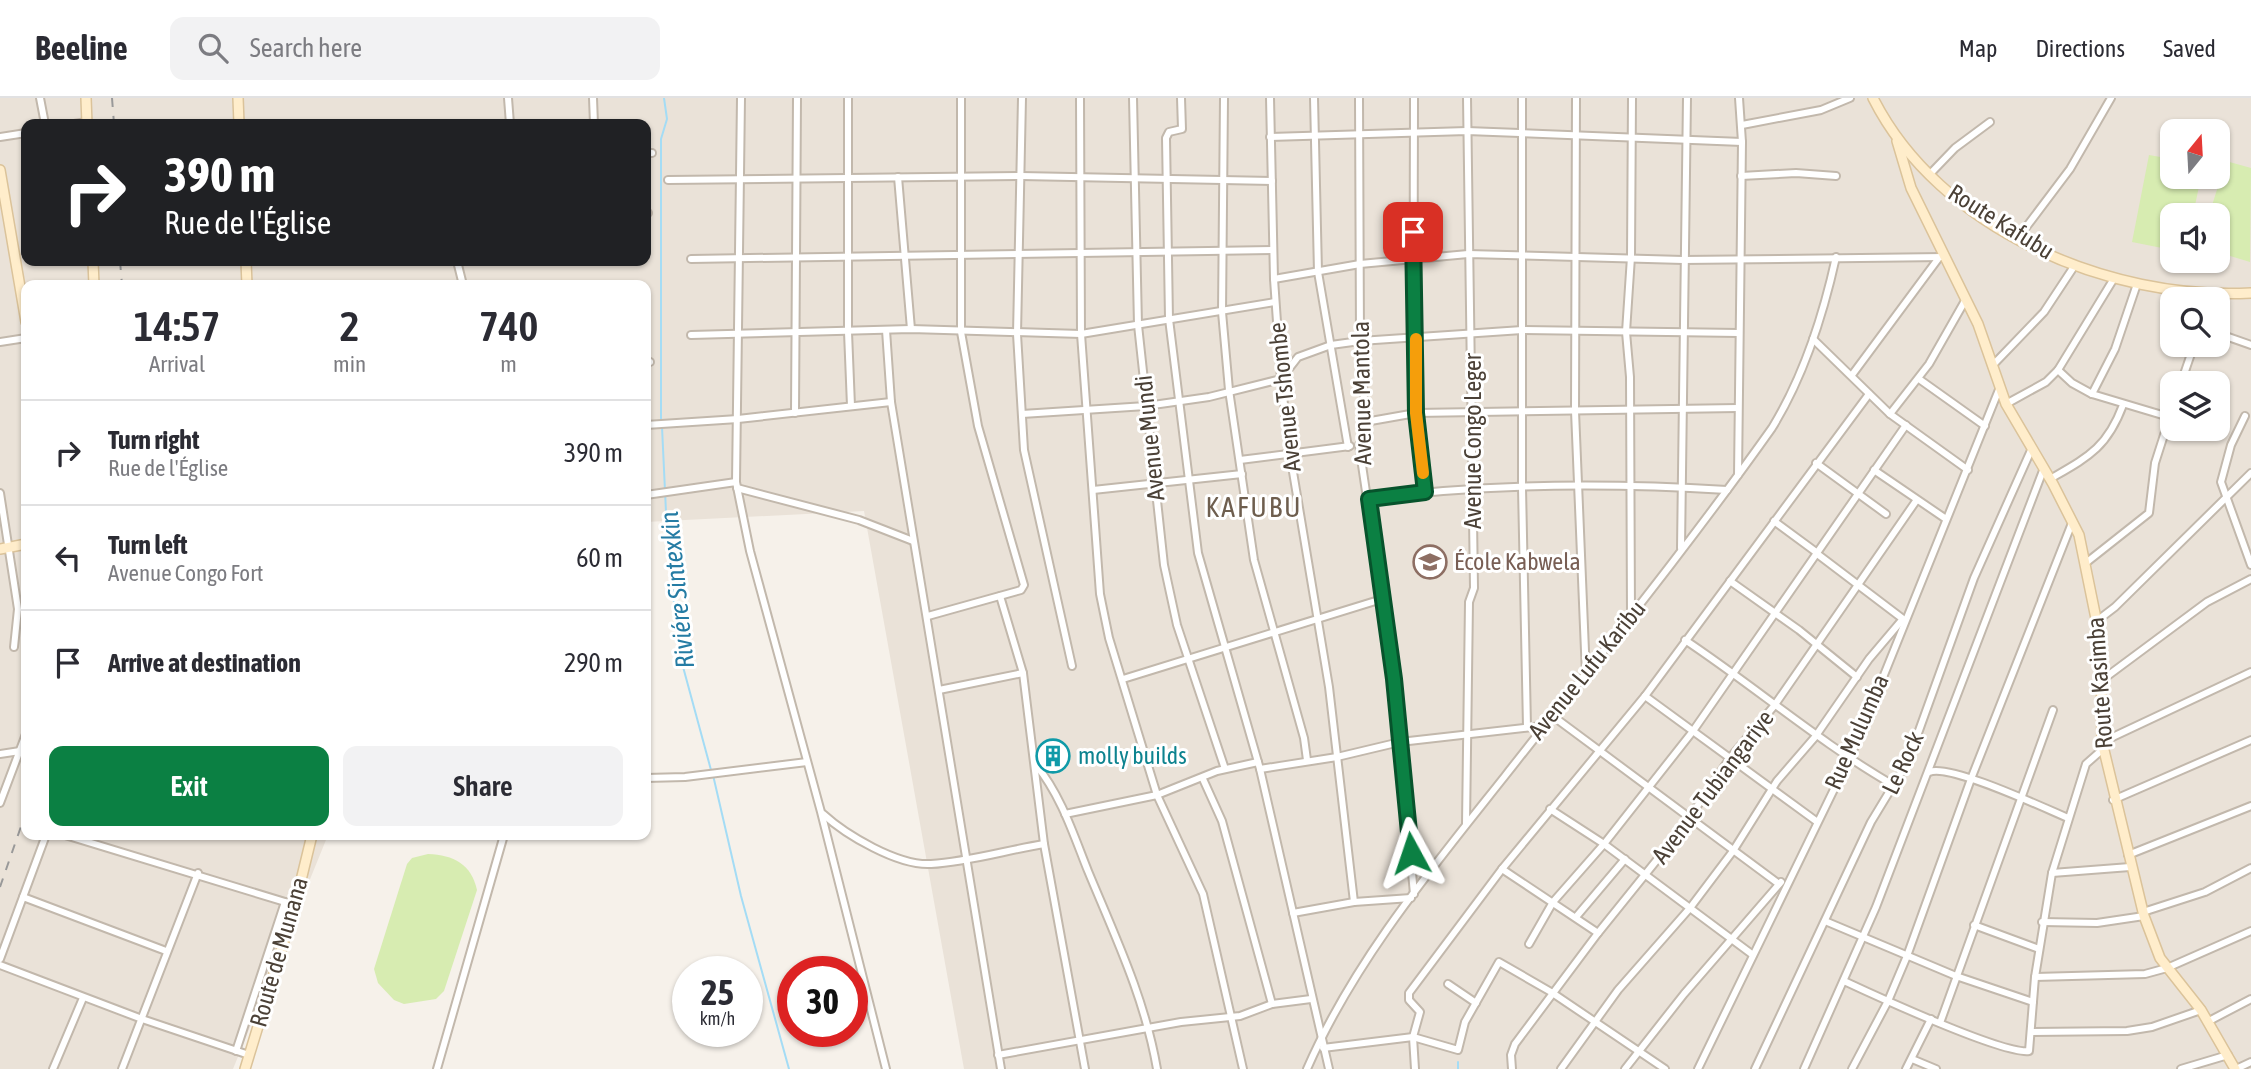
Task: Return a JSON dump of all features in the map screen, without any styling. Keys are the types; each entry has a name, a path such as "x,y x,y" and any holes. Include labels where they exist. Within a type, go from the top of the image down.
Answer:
{"street":[{"path":"40,98 44,119"},
{"path":"86,98 87,119"},
{"path":"238,98 239,119"},
{"path":"509,98 510,119"},
{"path":"593,98 594,119"},
{"path":"741,98 736,485 750,551 821,812 886,1069"},
{"path":"795,414 794,179 797,98"},
{"path":"848,98 848,332 851,406"},
{"path":"928,616 1023,588 996,481 978,426 961,332 961,98"},
{"path":"1022,98 1021,253 1017,334 1021,414 1028,475 1072,666"},
{"path":"1080,98 1081,334 1100,594 1109,638 1157,795 1199,881 1243,1069"},
{"name":"Avenue Mundi","path":"1133,98 1138,325 1164,565 1177,625 1225,769"},
{"path":"1181,98 1182,129 1166,134 1169,319 1177,402 1198,553 1259,766 1320,1040 1329,1069"},
{"path":"1224,98 1222,312 1229,390 1254,560 1304,738 1307,760"},
{"name":"Avenue Tshombe","path":"1270,98 1274,279 1281,379 1337,757 1354,902"},
{"path":"1314,98 1318,272 1348,447"},
{"name":"Avenue Mantola","path":"1359,98 1360,341 1367,443 1359,445 1369,499 1400,742 1413,896"},
{"path":"1413,98 1412,258 1416,413 1425,492"},
{"name":"Avenue Congo Leger","path":"1466,824 1469,602 1474,588 1467,98"},
{"path":"1522,98 1522,488 1527,727"},
{"path":"1576,98 1575,411 1586,675"},
{"path":"1631,617 1630,411 1626,332 1631,257 1632,98"},
{"path":"1681,550 1687,98"},
{"path":"1738,477 1738,258 1742,142 1739,98"},
{"path":"1742,125 1821,110 1850,98"},
{"name":"Route Kafubu","path":"1873,98 1897,141 1930,174 2018,238 2113,280 2160,288"},
{"path":"2018,238 2070,169 2112,98"},
{"path":"1930,174 1955,148 1990,122"},
{"path":"1270,136 1413,130 1742,142"},
{"path":"0,137 21,134"},
{"name":"Route Kasimba","path":"1897,141 1910,188 1941,258 1966,299 2006,404 2073,521 2087,562 2098,620 2102,745 2113,800 2143,914 2153,944 2167,968 2202,1010 2235,1069"},
{"path":"0,170 21,293"},
{"path":"1741,176 1797,173 1836,176"},
{"path":"668,180 1021,176 1166,181 1272,181"},
{"path":"898,177 911,329"},
{"path":"691,259 1273,250"},
{"path":"1274,279 1360,264 1468,254 1683,260 1941,258"},
{"name":"Avenue Lufu Karibu","path":"1307,1069 1352,981 1413,896 1550,714 1586,675 1738,477 1784,408 1825,308 1836,257"},
{"path":"1852,375 1941,258"},
{"path":"1992,366 2044,312 2075,265"},
{"path":"2006,404 2046,382 2058,370 2113,280"},
{"path":"2092,394 2115,349 2137,284"},
{"name":"Route Kafubu","path":"2230,294 2251,293"},
{"path":"1890,414 1919,379 1966,299"},
{"path":"691,335 911,329 1081,334 1275,302"},
{"path":"886,330 891,402 1001,1069"},
{"path":"1021,414 1177,402 1281,379 1298,357 1331,345 1360,341 1472,331 1522,330 1738,334"},
{"path":"2230,338 2251,345"},
{"path":"0,342 21,339"},
{"path":"1813,340 1890,414 1968,470"},
{"path":"2058,370 2092,394 2123,405 2160,412"},
{"path":"1919,379 1985,426"},
{"name":"Rue Mulumba","path":"1698,1069 1848,759 2000,387"},
{"path":"1415,1069 1413,1037 1420,1012 1409,1000 1409,993 1502,869 1597,750 1645,696 1869,394"},
{"path":"651,425 795,414 891,402"},
{"path":"2050,479 2100,447 2110,436 2123,405"},
{"path":"1365,422 1416,413 1738,408"},
{"path":"2245,416 2221,477 2221,487 2228,498 2251,565"},
{"path":"1529,944 1553,902 1604,844 1646,787 1693,731 1906,425"},
{"path":"2087,562 2139,521 2152,506 2151,479 2163,441"},
{"path":"1240,460 1359,445"},
{"name":"Le Rock","path":"1755,1069 1871,822 1895,786 1912,750 1975,578 2032,447"},
{"path":"1816,463 1886,514"},
{"path":"1804,1069 1864,937 2044,468"},
{"path":"1874,470 1946,519"},
{"path":"2098,620 2251,473"},
{"path":"1093,489 1242,474"},
{"path":"651,494 736,485 859,520 913,541"},
{"path":"1369,499 1471,489 1683,487 1727,490"},
{"path":"0,493 4,548 18,609 13,647"},
{"name":"Avenue Tubiangariye","path":"1512,1069 1511,1055 1515,1044 1551,992 1646,877 1730,758 1774,706 1916,501"},
{"path":"1562,1069 1594,1022 1690,908 1733,851 1772,790 1904,618 1774,521"},
{"path":"1852,1069 1888,1001 1907,956 1971,779 2073,521"},
{"path":"2100,681 2207,602 2251,579"},
{"path":"1730,582 1857,677"},
{"path":"1000,596 1023,673 1044,844 1085,1069"},
{"path":"1123,679 1382,599"},
{"path":"1685,640 1732,672 1815,737 1895,786"},
{"path":"1844,981 1940,1023 2026,1052 2030,1048 2035,976 2052,873 2087,765 2102,745 2251,672"},
{"path":"939,690 1023,673"},
{"path":"1645,696 1816,821"},
{"path":"1940,1023 1973,925 2024,799 2053,710"},
{"path":"1550,714 1779,884"},
{"path":"1065,814 1157,795 1225,769 1337,757 1400,742 1466,733 1542,726"},
{"path":"2113,800 2251,740"},
{"path":"0,803 21,748"},
{"path":"0,754 20,751"},
{"path":"651,778 807,762"},
{"path":"1035,764 1046,776 1065,814 1141,998 1150,1028 1157,1069"},
{"path":"1928,772 1936,770 1971,779 2068,818"},
{"path":"1203,779 1222,821 1272,1004"},
{"path":"2128,855 2251,806"},
{"path":"1550,809 1625,859 1754,955"},
{"path":"821,812 844,832 901,858 930,864 1044,844"},
{"path":"0,959 44,840"},
{"path":"82,840 290,903 236,1051"},
{"name":"Route de Munana","path":"245,1069 308,840"},
{"path":"437,1069 503,840"},
{"path":"1576,917 1625,859"},
{"path":"2052,873 2130,867"},
{"path":"1625,1069 1793,868"},
{"path":"2042,922 2097,923 2143,914 2205,892 2251,868"},
{"path":"1502,869 1598,933"},
{"path":"122,1069 198,873"},
{"path":"1293,913 1354,902 1413,896"},
{"path":"23,897 166,951"},
{"path":"1825,921 1956,976 2033,1002"},
{"path":"1973,925 2039,949"},
{"path":"2035,976 2133,975 2167,968 2251,932"},
{"path":"1323,1048 1413,1037 1458,1050 1462,1028 1499,962 1551,992 1665,1069"},
{"path":"0,965 83,998 249,1055"},
{"path":"1448,984 1476,1003"},
{"path":"53,1069 83,998"},
{"path":"998,1055 1080,1042 1181,1021 1231,1017 1272,1004 1311,999"},
{"path":"2209,1021 2251,999"},
{"path":"2032,1032 2127,1031 2152,1027 2202,1010"},
{"path":"1906,1069 1931,1019"},
{"path":"2181,1069 2228,1055"},
{"path":"1912,1059 1936,1069"},
{"path":"2235,1069 2251,1062"}],"shaded area":[{"path":"0,98 2251,98 2251,1069 964,1069 864,511 651,522 651,280 21,280 21,840 326,840 233,1069 0,1069"}],"green space":[{"path":"2149,155 2160,157 2160,189 2198,189 2196,203 2160,203 2160,248 2132,242"},
{"path":"2230,162 2251,168 2250,262 2230,256 2230,203 2213,203 2217,189 2230,189"},
{"path":"428,854 446,856 466,867 477,890 444,991 436,999 404,1004 394,1000 378,983 374,969 407,864 412,858"}],"waterway":[{"name":"Riviére Sintexkin","path":"661,421 661,139 667,119 664,98"},
{"name":"Riviére Sintexkin","path":"662,427 667,533 679,652 711,770"},
{"name":"Riviére Sintexkin","path":"713,775 741,896 789,1069"},
{"path":"1458,1062 1458,1069"}],"railway":[{"path":"112,98 114,119"},
{"path":"120,266 122,280"},
{"path":"0,887 21,826"}],"slow traffic":[{"path":"1416,339 1416,413 1423,473"}],"place":[{"name":"École Kabwela","path":"1430,562"},
{"name":"molly builds","path":"1053,756"}],"district":[{"name":"KAFUBU","path":"1254,507"}],"route":[{"path":"1411,853 1394,679 1369,499 1425,492 1416,413 1413,232"}]}
